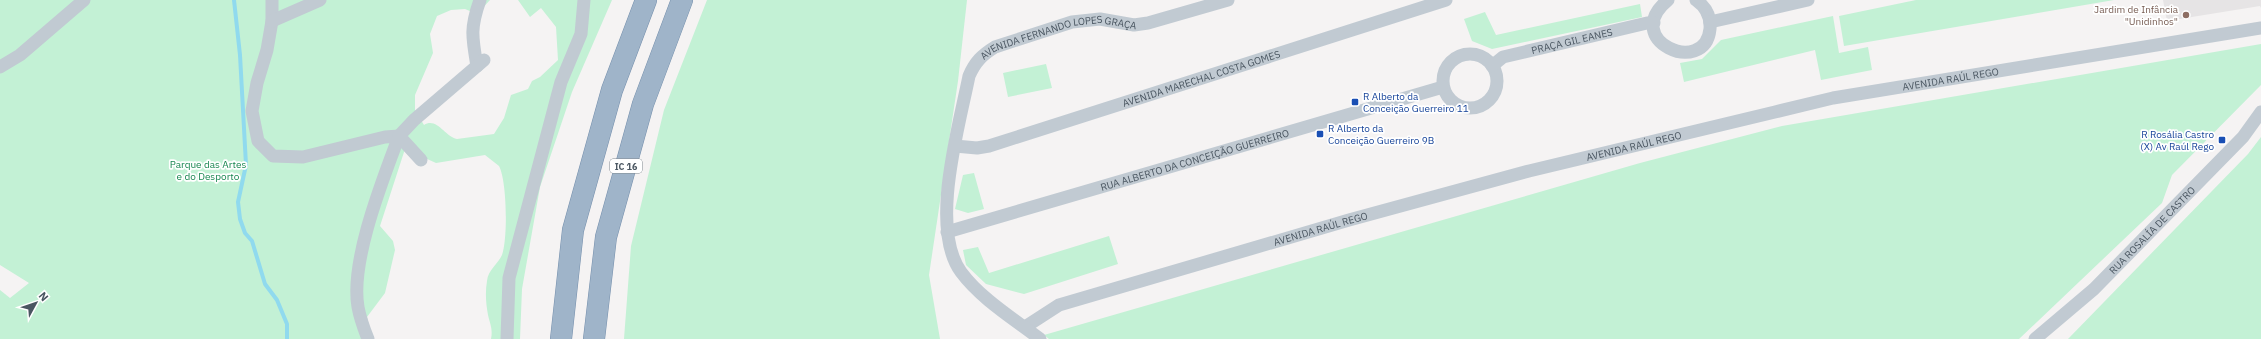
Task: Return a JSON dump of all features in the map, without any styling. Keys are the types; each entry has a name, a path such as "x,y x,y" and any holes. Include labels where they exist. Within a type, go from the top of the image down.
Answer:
{"highway":[{"path":"561,339 573,230 612,90 646,0"},
{"name":"IC 16","path":"594,339 606,237 643,104 682,0"}],"street":[{"path":"0,66 20,55 84,0"},
{"path":"272,0 272,21 268,50 257,83 252,112 258,141 273,156 303,157 385,136 399,136 420,160"},
{"path":"272,21 320,0"},
{"path":"368,339 358,306 358,273 376,198 399,136 414,120 480,63 473,43 472,22 480,0"},
{"path":"508,339 509,278 561,82 581,34 584,0"},
{"name":"AVENIDA FERNANDO LOPES GRAÇA","path":"1040,339 984,296 961,272 949,248 945,208 955,146 969,76 978,60 995,47 1072,22 1100,19 1134,25 1148,24 1228,0"},
{"name":"AVENIDA MARECHAL COSTA GOMES","path":"955,146 966,149 989,146 1446,0"},
{"path":"1668,0 1660,6 1654,23 1659,41 1674,52 1683,53 1692,51 1706,39 1710,22 1708,12 1696,0"},
{"path":"1710,22 1808,0"},
{"name":"PRAÇA GIL EANES","path":"1492,66 1503,58 1648,23 1654,23"},
{"name":"AVENIDA RAÚL REGO","path":"1025,327 1059,305 1348,220 1602,153 1833,98 2261,28"},
{"path":"1475,54 1484,58 1492,66 1497,81 1496,90 1486,104 1477,108 1465,108 1456,105 1448,99 1443,87 1444,70 1450,61 1458,56 1475,54"},
{"name":"RUA ALBERTO DA CONCEIÇÃO GUERREIRO","path":"947,232 1443,87"},
{"name":"RUA ROSALÍA DE CASTRO","path":"2035,339 2094,289 2243,137 2261,112"}],"shaded area":[{"name":"Jardim de Infância \"Unidinhos\"","path":"2163,0 2261,0 2261,8 2260,6 2167,21"}],"green space":[{"name":"Parque das Artes e do Desporto","path":"0,0 490,0 477,14 465,9 451,10 437,16 430,34 433,53 415,95 415,110 424,125 429,123 437,125 449,135 457,139 494,134 504,118 511,95 528,89 532,81 540,77 558,60 556,27 541,8 530,17 518,0 612,0 572,92 540,187 522,289 520,339 491,339 492,335 487,307 486,290 488,277 491,270 502,255 505,236 506,210 504,184 499,166 485,155 436,163 405,149 380,226 393,241 395,250 385,293 367,317 372,339 0,339 0,290 10,298 29,283 0,265"},
{"path":"707,0 967,0 958,81 929,275 940,339 624,339 631,246 664,110"},
{"path":"1916,0 2114,0 1844,46 1839,16"},
{"path":"1640,4 1642,17 1492,49 1472,41 1464,19 1485,12 1496,35"},
{"path":"1833,16 1839,53 1868,47 1872,70 1821,80 1815,50 1684,82 1680,63 1702,59 1721,40"},
{"path":"2261,44 2261,85 2172,175 2162,203 2019,339 1049,339 1044,335 1640,163 1782,126"},
{"path":"1046,64 1052,88 1008,97 1003,73"},
{"path":"2261,137 2261,339 2068,339 2248,154"},
{"path":"974,173 984,209 968,213 955,209 963,175"},
{"path":"1109,236 1118,264 1024,294 986,284 966,265 963,250 978,247 989,273"}],"waterway":[{"path":"234,0 240,55 246,165 238,202 240,219 245,233 252,241 265,284 277,300 287,324 287,339"}],"place":[{"name":"Jardim de Infância \"Unidinhos\"","path":"2186,15"},
{"name":"R Alberto da Conceição Guerreiro 11","path":"1355,102"},
{"name":"R Alberto da Conceição Guerreiro 9B","path":"1320,134"},
{"name":"R Rosália Castro (X) Av Raúl Rego","path":"2222,140"}]}
